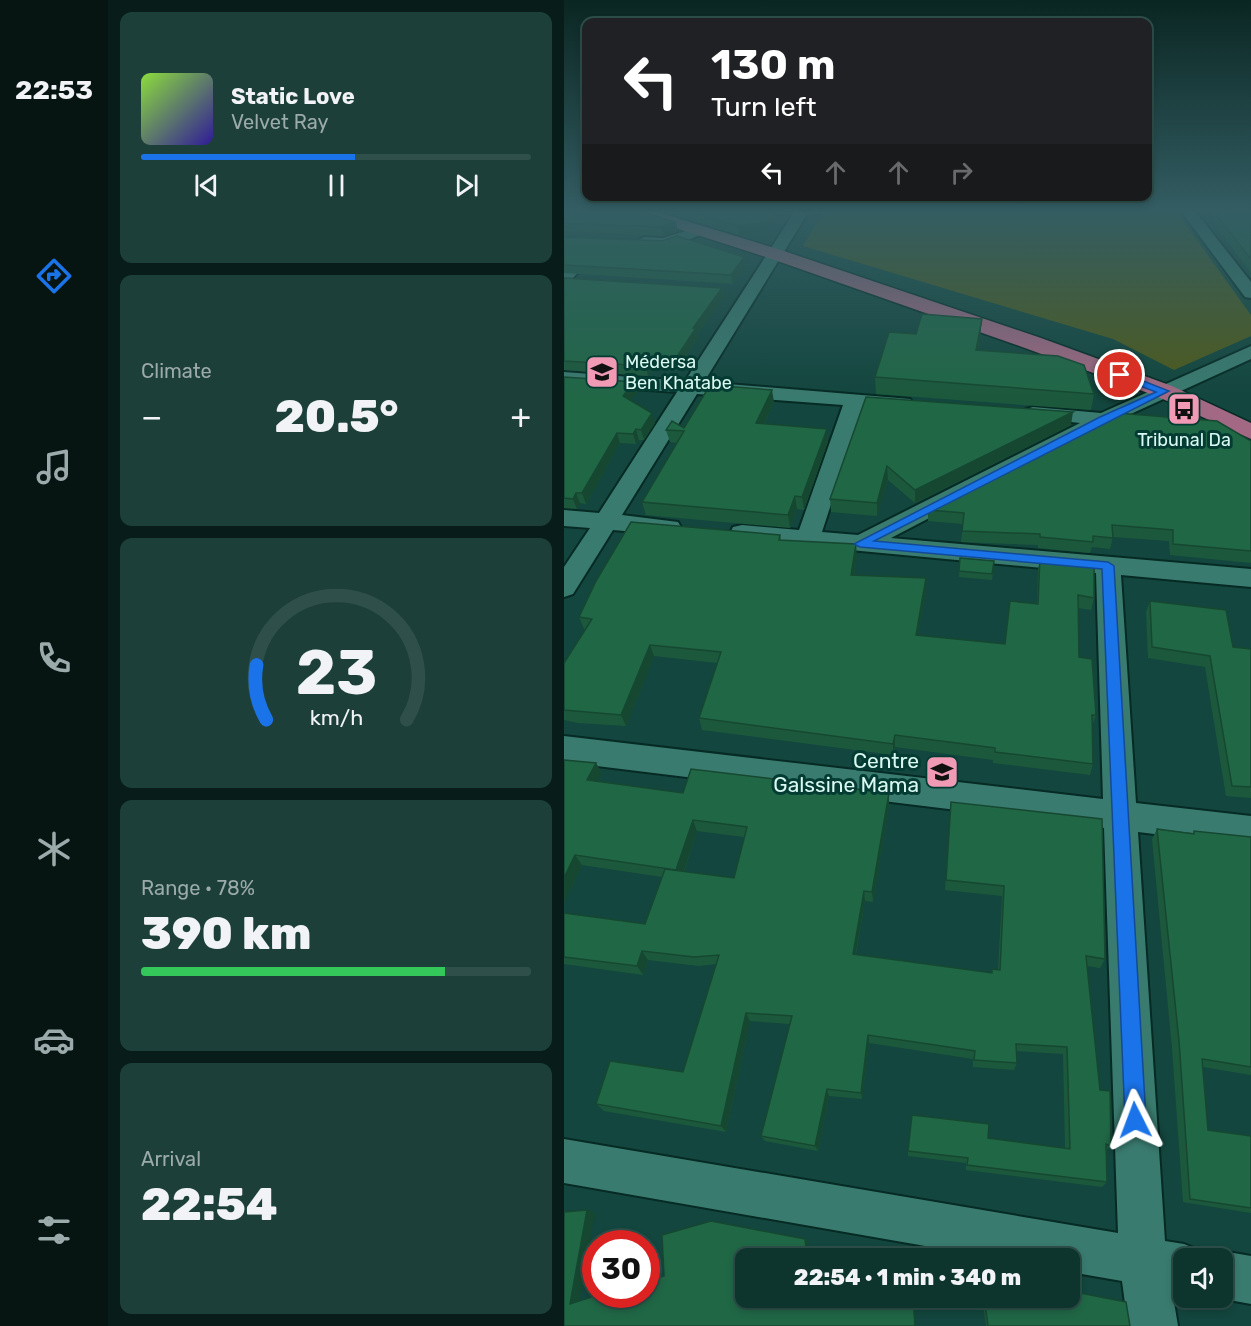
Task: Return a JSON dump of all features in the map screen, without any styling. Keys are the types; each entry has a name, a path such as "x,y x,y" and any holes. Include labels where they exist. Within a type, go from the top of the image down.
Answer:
{"main road":[{"path":"830,273 1164,391 1251,432"}],"street":[{"path":"564,588 763,273"},
{"path":"1235,273 1251,293"},
{"path":"564,279 587,282"},
{"path":"728,290 751,292"},
{"path":"860,544 1104,419 1251,351"},
{"path":"564,378 926,405"},
{"path":"808,539 855,399"},
{"path":"1009,411 1104,419"},
{"path":"564,518 689,529"},
{"path":"725,532 1251,579"},
{"path":"1108,566 1119,816 1163,1265 1153,1326"},
{"path":"564,749 1251,831"},
{"path":"564,1161 1163,1265"},
{"path":"1233,1277 1251,1280"}],"green space":[{"path":"893,273 1221,273 1251,315 1251,336 1174,370 1113,339"}],"building":[{"path":"696,273 733,273 731,275"},
{"path":"564,278 722,288 693,328 696,328 674,361 651,359 646,366 564,361"},
{"path":"922,314 982,319 976,350 1058,356 1084,365 1094,394 875,377 889,332 916,334"},
{"path":"564,377 634,382 623,396 652,413 641,430 636,429 633,434 617,433 582,493 576,493 573,499 564,498"},
{"path":"710,385 772,390 756,423 827,429 802,497 795,496 788,515 642,502 684,431 666,430 672,421 684,428"},
{"path":"866,397 1073,412 915,490 887,466 877,503 830,499"},
{"path":"1117,413 1217,421 1251,441 1251,551 1173,544 1173,530 1112,525 1113,538 1093,536 1093,542 1040,537 1040,534 962,531 964,513 928,510"},
{"path":"631,522 780,535 779,540 856,544 851,575 926,578 916,635 1005,644 1010,601 1038,604 1040,558 1094,563 1094,598 1078,595 1079,657 1092,659 1096,715 1092,715 1093,764 995,752 995,748 895,735 893,744 699,718 721,652 650,645 621,715 564,710 564,663 592,619 579,617 596,581"},
{"path":"960,558 994,561 992,574 959,571"},
{"path":"1150,601 1226,610 1233,647 1251,649 1251,787 1232,786 1210,656 1152,647"},
{"path":"564,760 596,763 587,780 683,793 691,769 889,793 872,892 864,891 853,954 992,973 992,969 1000,970 1004,886 946,880 951,802 1102,819 1105,959 1086,956 1100,1090 1110,1091 1111,1146 1106,1144 1107,1182 967,1165 968,1158 908,1151 912,1115 989,1124 988,1138 1070,1149 1067,1047 1016,1044 1017,1063 974,1060 975,1051 868,1035 861,1093 827,1089 815,1146 761,1136 792,1016 746,1013 721,1126 596,1104 610,1061 683,1072 719,955 694,957 642,951 637,966 564,957 564,913 645,924 665,869 734,878 747,827 693,820 676,870 575,855 564,878"},
{"path":"1157,829 1194,834 1194,831 1251,837 1251,1067 1202,1059 1208,1130 1251,1136 1251,1208 1190,1199 1179,1041"},
{"path":"587,1210 570,1304 582,1300 582,1308 660,1308 660,1277 664,1276 662,1235 711,1221 805,1239 806,1248 735,1248 735,1308 914,1308 915,1326 564,1326 564,1212"},
{"path":"1080,1293 1126,1302 1130,1326 988,1326 986,1308 1080,1308"}],"place":[{"name":"Médersa Ben Khatabe","path":"602,372"},
{"name":"Tribunal Da","path":"1184,409"},
{"name":"Centre Galssine Mama","path":"942,772"}],"route":[{"path":"1120,375 1164,391 1104,419 860,544 1108,566 1135,1120"}]}
